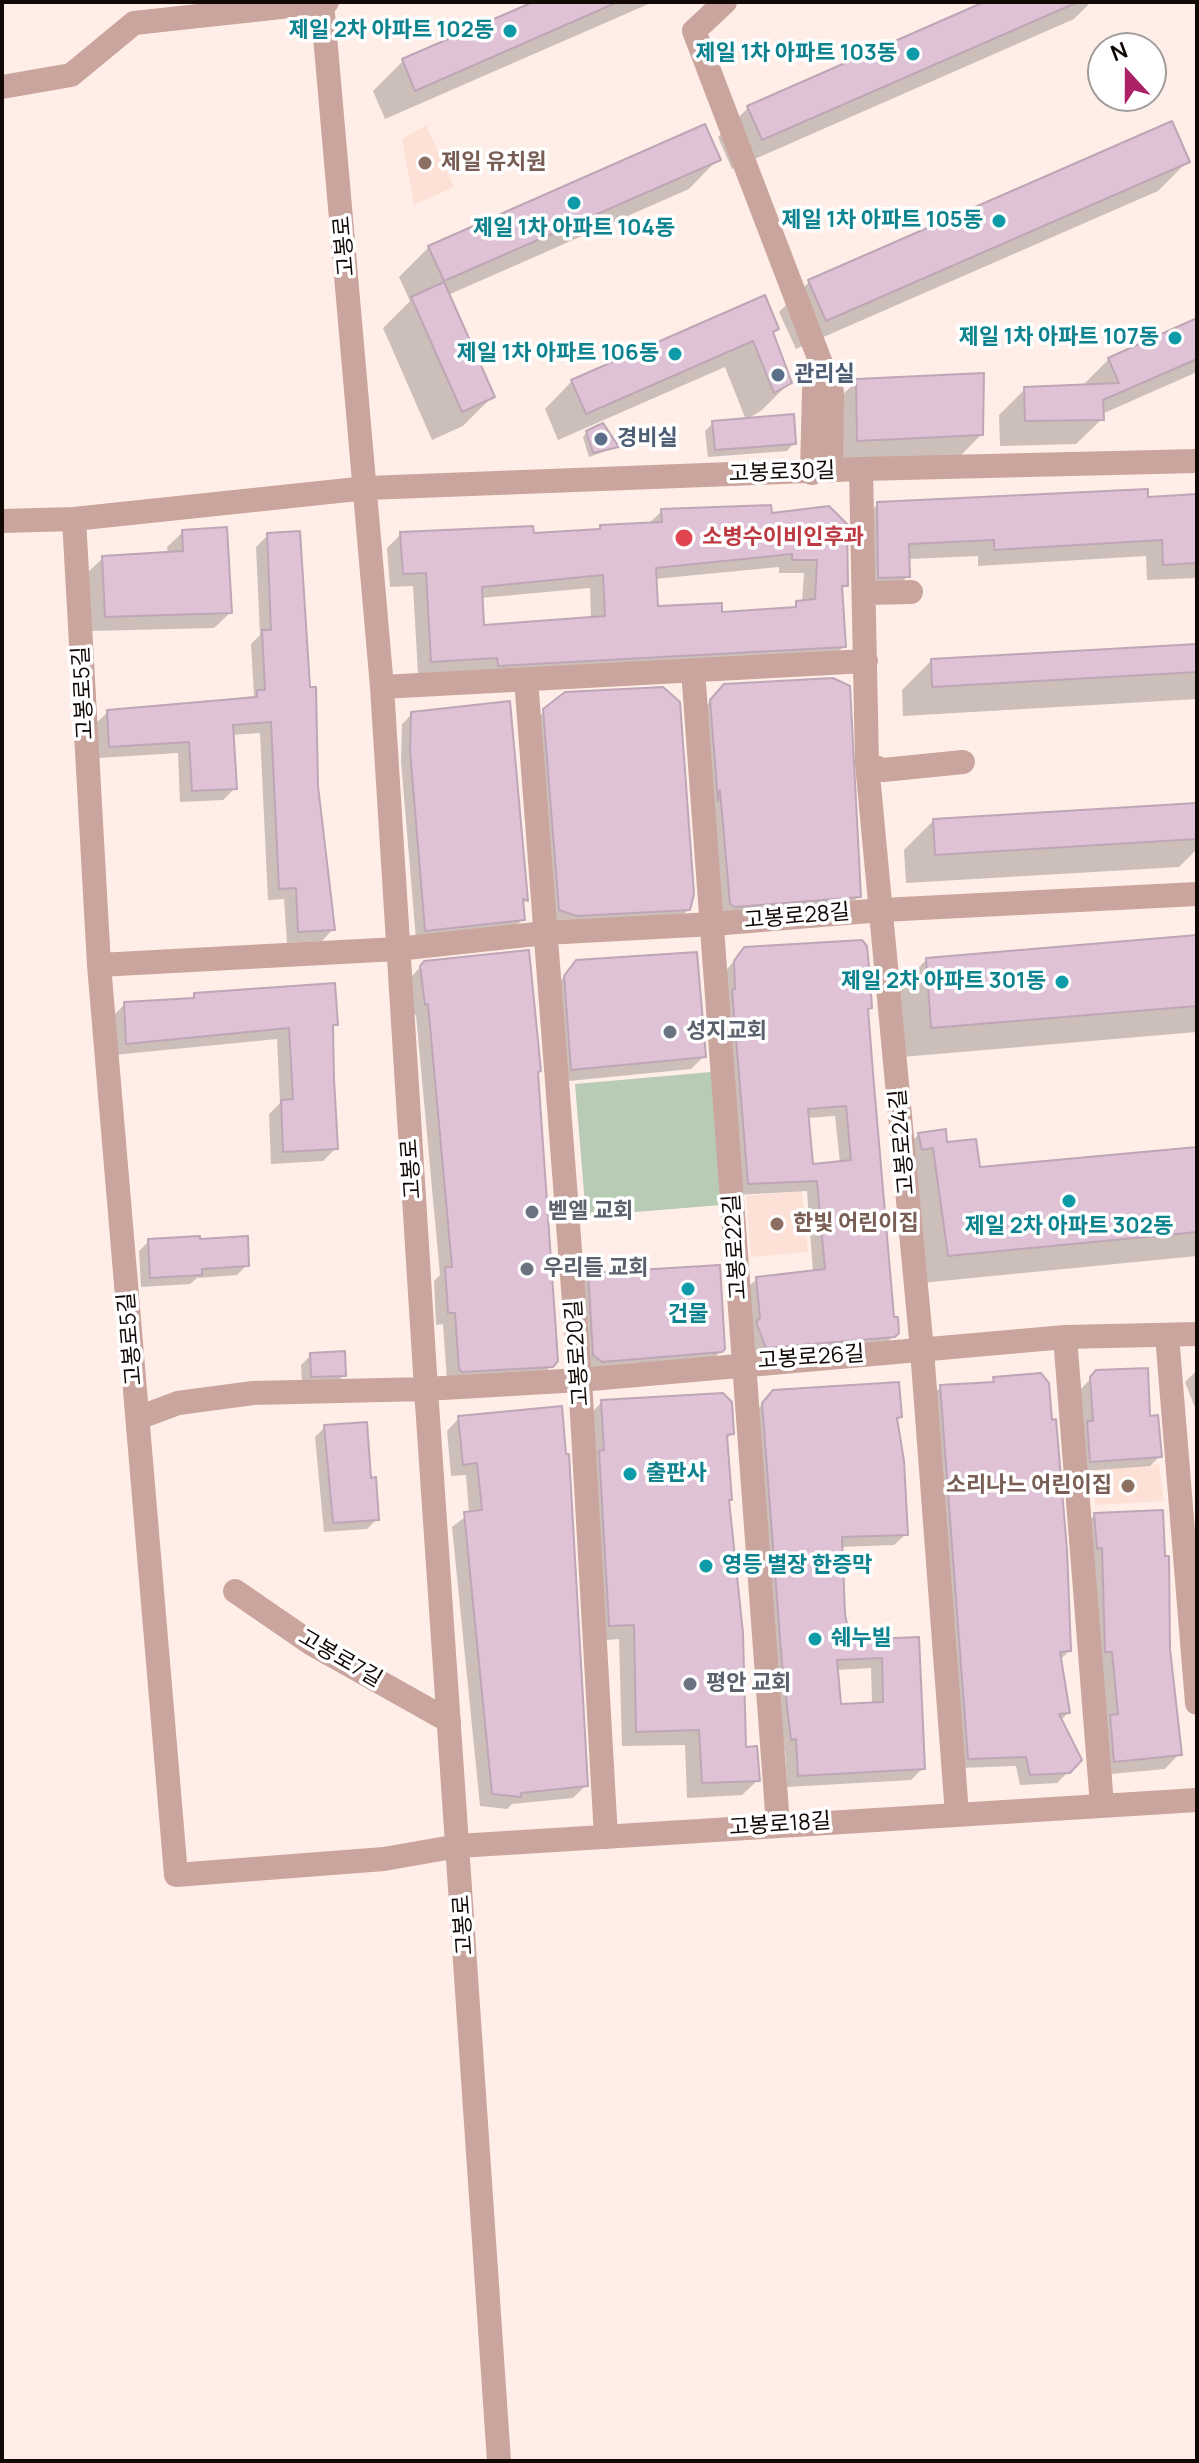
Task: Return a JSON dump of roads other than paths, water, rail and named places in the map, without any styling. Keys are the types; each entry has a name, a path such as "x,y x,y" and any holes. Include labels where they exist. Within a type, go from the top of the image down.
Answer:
{"street":[{"path":"725,2 694,31 824,373 814,390 821,472"},
{"path":"2,87 71,75 134,23 324,3"},
{"name":"고봉로","path":"324,3 382,687 499,2461"},
{"name":"고봉로30길","path":"367,488 861,469 1197,461"},
{"name":"고봉로24길","path":"861,469 866,593 867,764 922,1350 957,1814"},
{"path":"2,521 74,519 367,488"},
{"name":"고봉로5길","path":"74,519 99,965 176,1875 384,1859 458,1846"},
{"path":"866,593 911,592"},
{"path":"382,687 866,661"},
{"name":"고봉로22길","path":"693,670 778,1825"},
{"name":"고봉로20길","path":"526,679 580,1380 606,1837"},
{"path":"867,764 883,770 963,762"},
{"name":"고봉로28길","path":"397,949 545,933 713,924 882,910 1197,894"},
{"path":"99,965 397,949"},
{"name":"고봉로26길","path":"426,1389 580,1380 744,1363 1065,1337 1197,1334"},
{"path":"1167,1335 1197,1703"},
{"path":"1065,1337 1102,1805"},
{"path":"138,1418 178,1403 253,1393 426,1389"},
{"name":"고봉로7길","path":"235,1591 312,1644 449,1721"},
{"name":"고봉로18길","path":"458,1846 1197,1800"}],"place":[{"name":"제일 2차 아파트 102동","path":"510,31"},
{"name":"제일 1차 아파트 103동","path":"913,54"},
{"name":"제일 유치원","path":"425,163"},
{"name":"제일 1차 아파트 104동","path":"574,203"},
{"name":"제일 1차 아파트 105동","path":"999,221"},
{"name":"제일 1차 아파트 107동","path":"1175,338"},
{"name":"제일 1차 아파트 106동","path":"675,354"},
{"name":"관리실","path":"778,375"},
{"name":"경비실","path":"601,439"},
{"name":"소병수이비인후과","path":"684,538"},
{"name":"제일 2차 아파트 301동","path":"1062,982"},
{"name":"성지교회","path":"670,1032"},
{"name":"제일 2차 아파트 302동","path":"1069,1201"},
{"name":"벧엘 교회","path":"532,1212"},
{"name":"한빛 어린이집","path":"777,1224"},
{"name":"우리들 교회","path":"527,1269"},
{"name":"건물","path":"688,1289"},
{"name":"출판사","path":"630,1474"},
{"name":"소리나느 어린이집","path":"1128,1486"},
{"name":"영등 별장 한증막","path":"706,1566"},
{"name":"쉐누빌","path":"815,1639"},
{"name":"평안 교회","path":"690,1684"}]}
